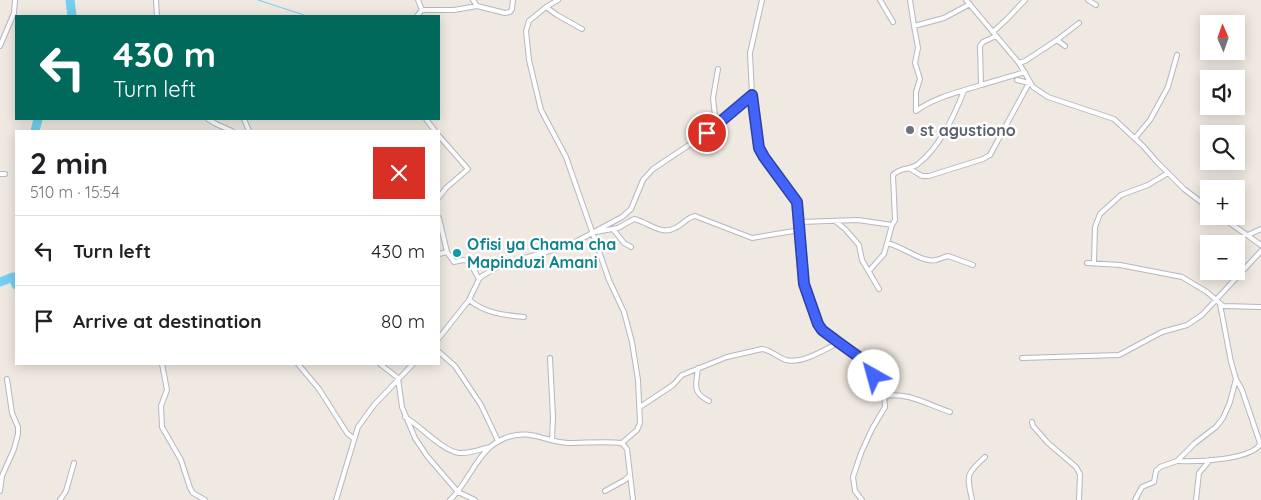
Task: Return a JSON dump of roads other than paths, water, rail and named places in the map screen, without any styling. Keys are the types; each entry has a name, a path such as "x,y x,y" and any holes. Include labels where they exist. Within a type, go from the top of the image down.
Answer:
{"street":[{"path":"0,46 14,13 15,0"},
{"path":"156,0 157,15"},
{"path":"418,0 422,10"},
{"path":"473,0 476,6"},
{"path":"422,10 454,10 476,6 505,13 510,12 512,9 513,0"},
{"path":"450,500 458,492 470,471 490,447 498,441 524,433 566,443 622,443 639,428 640,407 637,374 626,317 609,280 594,232 566,158 542,110 529,60 526,31 529,21 558,0"},
{"path":"762,0 750,53 752,95 759,148 768,164 794,196 798,206 804,284 813,314 822,330 863,360 884,391 885,407 860,453 853,477 855,491 862,500"},
{"path":"880,0 893,22"},
{"path":"910,0 918,48 915,63 920,79 916,92 916,110 932,101 981,84 1026,74"},
{"path":"992,32 1024,0"},
{"path":"1088,0 1096,5"},
{"path":"910,168 922,176 929,176 983,159 990,155 1029,83 1019,63 968,2 963,9 939,20 914,26"},
{"path":"546,7 582,29"},
{"path":"418,15 422,10"},
{"path":"1019,63 1057,40 1079,23"},
{"path":"981,84 980,46 983,42 996,36"},
{"path":"1057,40 1065,46"},
{"path":"1135,138 1150,120 1168,87 1177,55"},
{"path":"716,125 713,98 718,69"},
{"path":"1018,80 1026,74"},
{"path":"1011,77 1029,83 1048,97 1114,119 1135,138 1184,190 1200,202"},
{"path":"869,271 884,254 895,220 893,175 899,170 917,165 946,131 964,91"},
{"path":"440,337 468,300 479,279 505,264 568,246 622,217 631,209 643,180 653,169 696,141 752,95"},
{"path":"210,120 230,130"},
{"path":"440,137 468,169 440,196"},
{"path":"1094,264 1095,227 1100,214 1121,195 1148,185 1168,173"},
{"path":"594,232 613,229 634,219 669,231 695,216 752,238 800,230"},
{"path":"799,222 858,220 892,225"},
{"path":"834,221 854,238 859,245 862,260 879,289"},
{"path":"440,222 447,252 453,262 469,261 479,279"},
{"path":"1233,225 1261,245"},
{"path":"613,229 624,243 631,247"},
{"path":"1248,235 1261,229"},
{"path":"887,243 897,245 925,259 936,260 948,256 973,265"},
{"path":"1022,358 1119,356 1162,332 1193,322 1218,302 1223,290 1261,250"},
{"path":"440,254 447,252"},
{"path":"1087,263 1120,264 1182,277 1207,292 1218,302 1237,308 1261,307"},
{"path":"468,300 486,311 524,317"},
{"path":"1135,500 1142,488 1154,482 1156,471 1168,463 1210,460 1251,452 1259,446 1260,443 1231,362 1218,302"},
{"path":"640,407 673,385 682,375 727,357 767,349 786,360 797,361 820,352 838,342"},
{"path":"440,353 455,366 481,405 498,441"},
{"path":"550,358 553,417 552,440"},
{"path":"162,365 167,390 161,406 162,427 181,460 190,488 206,500"},
{"path":"299,365 319,389 347,433 354,438"},
{"path":"381,365 398,378 405,417 410,430 427,456 458,492 475,500"},
{"path":"336,500 358,427 398,378 413,365"},
{"path":"698,368 697,391 700,396 709,401"},
{"path":"0,491 2,476 14,449 18,434 18,427 12,413 7,379"},
{"path":"1177,461 1194,443 1216,427 1223,418 1230,402 1236,379"},
{"path":"885,396 905,395 950,412"},
{"path":"405,417 416,423 442,445 457,453 490,447"},
{"path":"1032,422 1033,426 1048,443 1076,467 1080,474 1079,500"},
{"path":"622,443 627,449 633,500"},
{"path":"972,500 968,475 972,468 985,457"},
{"path":"1196,500 1199,473 1210,460"},
{"path":"60,500 66,491 74,462"},
{"path":"605,491 625,480 630,475"}],"waterway":[{"path":"70,0 72,15"},
{"path":"258,0 304,15"},
{"path":"35,130 38,120"},
{"path":"0,282 13,277 15,282"}],"place":[{"name":"st agustiono","path":"910,130"},
{"name":"Ofisi ya Chama cha Mapinduzi Amani","path":"457,253"}]}
